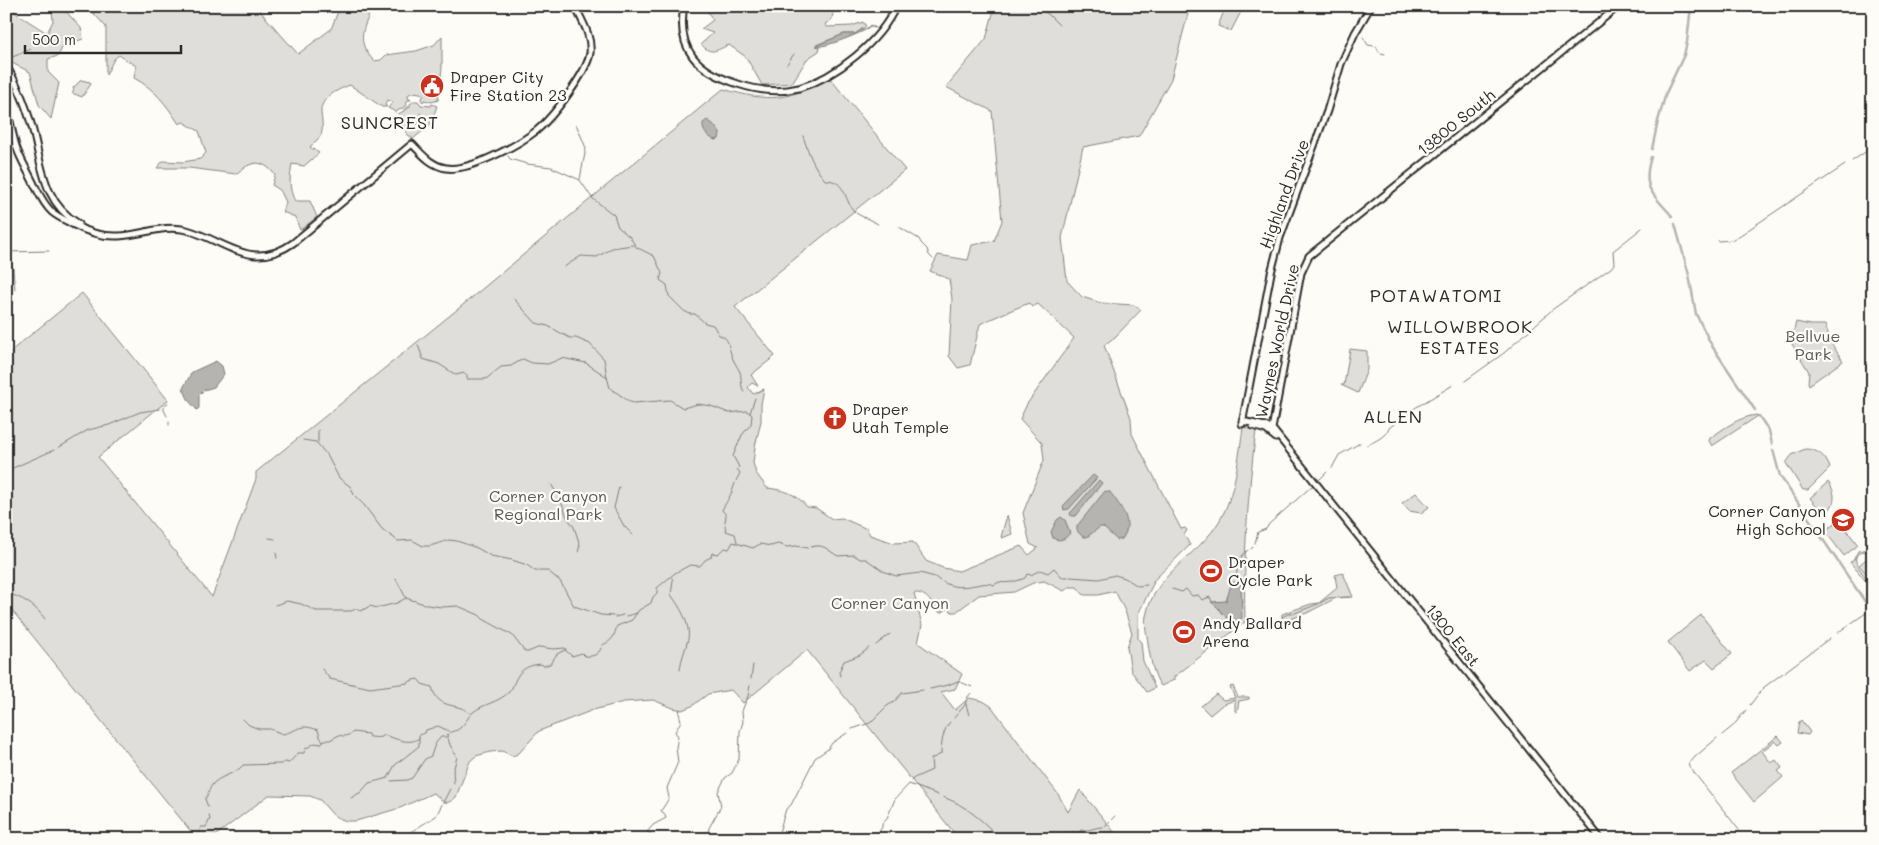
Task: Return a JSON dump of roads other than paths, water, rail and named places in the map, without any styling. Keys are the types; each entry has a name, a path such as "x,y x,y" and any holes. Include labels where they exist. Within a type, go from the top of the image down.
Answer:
{"main road":[{"path":"6,105 19,154 44,202 59,217 102,236 122,236 164,229 179,229 195,233 244,254 259,256 271,254 293,243 412,144 423,157 433,164 445,168 459,168 481,162 536,131 555,111 583,72 588,60 590,53 589,37 575,6"},
{"path":"684,6 682,22 684,39 690,53 702,67 714,76 727,81 769,91 786,90 807,85 847,62 874,39 896,6"},
{"name":"Highland Drive","path":"1241,422 1271,273 1280,238 1325,119 1341,64 1355,33 1371,6"},
{"name":"13800 South","path":"1308,258 1620,6"},
{"path":"6,66 27,112 44,180 50,193 71,218 102,236"},
{"name":"Waynes World Drive","path":"1270,430 1301,273 1308,258"},
{"path":"1246,399 1246,418 1270,430"},
{"path":"1241,422 1256,424"},
{"path":"1241,422 1270,430"},
{"name":"1300 East","path":"1270,430 1286,447 1602,839"}],"waterway":[{"path":"1032,6 1048,14 1059,25"},
{"path":"1652,149 1666,93 1684,55 1691,6"},
{"path":"1363,37 1368,45 1374,46"},
{"path":"1376,46 1379,52"},
{"path":"8,59 31,49"},
{"path":"1381,53 1385,54"},
{"path":"787,64 794,54"},
{"path":"420,113 422,115 420,118"},
{"path":"415,126 419,124 420,115"},
{"path":"415,130 415,123 418,123"},
{"path":"576,124 586,148 580,179"},
{"path":"803,136 812,160 825,180 838,184 856,213 878,224"},
{"path":"1852,161 1873,147"},
{"path":"508,156 510,159 527,164 551,167 580,180 592,198 614,215 618,227 630,237 636,247 654,256 662,273 660,280 667,285 669,296 684,311 695,314 705,323 713,325 719,335 725,338 740,372 744,392"},
{"path":"1651,157 1648,168 1648,184 1654,196 1672,216"},
{"path":"1718,241 1733,240 1845,165"},
{"path":"1675,224 1689,275 1696,314 1712,346 1755,410"},
{"path":"899,227 919,239 933,259"},
{"path":"1465,381 1504,353 1553,309 1611,268 1614,264 1613,251 1642,228"},
{"path":"564,267 581,256 597,257 612,248 633,245"},
{"path":"6,252 49,251"},
{"path":"8,253 13,269 15,290"},
{"path":"513,298 536,323 548,326 570,338 576,338 590,344 604,359 607,377"},
{"path":"418,345 423,359 439,364 456,375 464,373 467,375 467,379 486,379 501,367 511,366 523,359 532,363 548,364 562,358 586,363 607,377 610,388 630,402 670,400 683,408 698,404 711,406 729,413 747,411 752,415 751,424 742,435 733,456 740,473 736,481"},
{"path":"1367,445 1383,436 1389,428 1415,408 1453,385"},
{"path":"750,413 755,398"},
{"path":"164,405 168,403"},
{"path":"164,407 167,416"},
{"path":"58,448 88,430 109,425 140,412 160,409"},
{"path":"1759,416 1769,431 1772,444"},
{"path":"318,430 318,442"},
{"path":"303,440 316,442 326,454"},
{"path":"1332,468 1339,455 1360,443"},
{"path":"6,471 54,450"},
{"path":"1773,450 1780,476 1870,609"},
{"path":"327,455 339,478 351,487 354,495 382,529 398,541 412,540 423,546 430,546 449,540 457,541 477,548 491,556 527,565 535,571 548,571 560,581 574,606 601,615 613,616"},
{"path":"1318,481 1327,472"},
{"path":"725,522 726,515 722,510 735,483"},
{"path":"551,484 574,527 580,545 578,552"},
{"path":"1255,543 1258,532 1266,529 1269,524 1312,486"},
{"path":"619,487 614,508 624,526 633,535"},
{"path":"725,525 726,531 735,534 737,542"},
{"path":"269,538 275,539"},
{"path":"454,783 453,771 457,757 447,735 460,728 472,713 505,696 518,675 526,668 533,665 541,664 544,666 550,664 557,654 565,650 572,656 582,653 585,656 596,654 600,651 602,645 609,642 617,626 632,620 639,610 651,603 657,593 657,588 675,573 690,565 700,566 711,557 712,553 718,554 724,548 729,549 733,542 753,548 760,544 808,548"},
{"path":"811,547 819,546 838,556 854,555 860,559 866,559 883,571 896,576 920,573 935,577 940,581"},
{"path":"1237,582 1238,564 1244,553 1248,550"},
{"path":"276,553 277,558"},
{"path":"943,582 958,587 984,584 994,585 999,582 1019,580 1025,578 1027,574 1031,575 1040,570 1048,573 1054,568 1062,577 1068,577"},
{"path":"1070,577 1099,579 1115,575 1125,578 1138,586 1147,585"},
{"path":"672,578 671,595 684,616 688,628 688,639 680,670"},
{"path":"396,579 406,598"},
{"path":"1172,589 1182,592 1186,589 1192,596 1198,595 1202,600 1210,597 1212,602"},
{"path":"6,593 28,602 45,619"},
{"path":"1282,617 1329,598 1349,597"},
{"path":"275,605 287,601 301,604 316,611 351,611 356,609 361,611 370,606 377,608 397,603 406,598 427,605 442,607 458,606 479,615 512,635 525,652 540,647 565,648 566,650"},
{"path":"626,616 637,613"},
{"path":"1837,633 1866,613"},
{"path":"615,617 623,615"},
{"path":"876,645 890,634"},
{"path":"1750,705 1763,688 1830,638"},
{"path":"840,676 839,672 844,661 860,655 869,648"},
{"path":"751,679 753,665"},
{"path":"322,669 330,679 370,688 407,683 418,679 422,684 432,687 439,700 466,710 470,714"},
{"path":"930,689 958,681 972,687"},
{"path":"707,839 709,828 721,806 718,792 725,778 732,773 739,759 740,731 743,722 742,711 750,685"},
{"path":"852,729 870,723 902,693 923,690"},
{"path":"954,718 965,705 971,693"},
{"path":"966,704 969,715"},
{"path":"654,839 654,836 647,832 653,825 666,818 661,811 669,798 667,788 678,762 676,748 678,736 675,732 681,721 680,709"},
{"path":"1722,735 1733,726 1746,710"},
{"path":"243,719 249,725 259,729 270,729 283,734 303,727 312,728 318,730 323,741"},
{"path":"911,781 932,770 931,759 941,754 944,733 950,722"},
{"path":"351,798 361,792 369,783 388,778 395,765 419,746 419,735 425,733 426,730 438,726 449,731"},
{"path":"208,807 205,799 212,785 243,765 289,763 298,753 304,753 305,749 315,743 321,744 324,740 330,740 339,735 346,736 353,732 368,734 369,737 384,735 406,741 419,738"},
{"path":"777,839 786,809 791,805 815,758 847,733"},
{"path":"391,781 412,778 425,759 431,756 435,744 441,737 447,737"},
{"path":"1717,738 1688,765 1739,830"},
{"path":"875,839 895,799 909,784 938,795"},
{"path":"390,839 409,833 436,816 450,789"},
{"path":"943,797 959,804 974,814 1000,839"},
{"path":"192,839 198,834 201,827 206,827 210,819 209,815"},
{"path":"1064,837 1072,832 1078,833 1081,830 1104,827 1115,816"},
{"path":"1743,835 1746,839"}],"place":[{"name":"Draper City Fire Station 23","path":"432,86"},
{"name":"Draper Utah Temple","path":"835,418"},
{"name":"Corner Canyon High School","path":"1843,520"},
{"name":"Draper Cycle Park","path":"1211,571"},
{"name":"Andy Ballard Arena","path":"1184,632"}],"district":[{"name":"SUNCREST","path":"390,123"},
{"name":"POTAWATOMI","path":"1436,296"},
{"name":"WILLOWBROOK ESTATES","path":"1460,337"},
{"name":"ALLEN","path":"1393,417"}],"park label":[{"name":"Bellvue Park","path":"1813,345"},
{"name":"Corner Canyon Regional Park","path":"548,505"},
{"name":"Corner Canyon","path":"890,603"}]}
